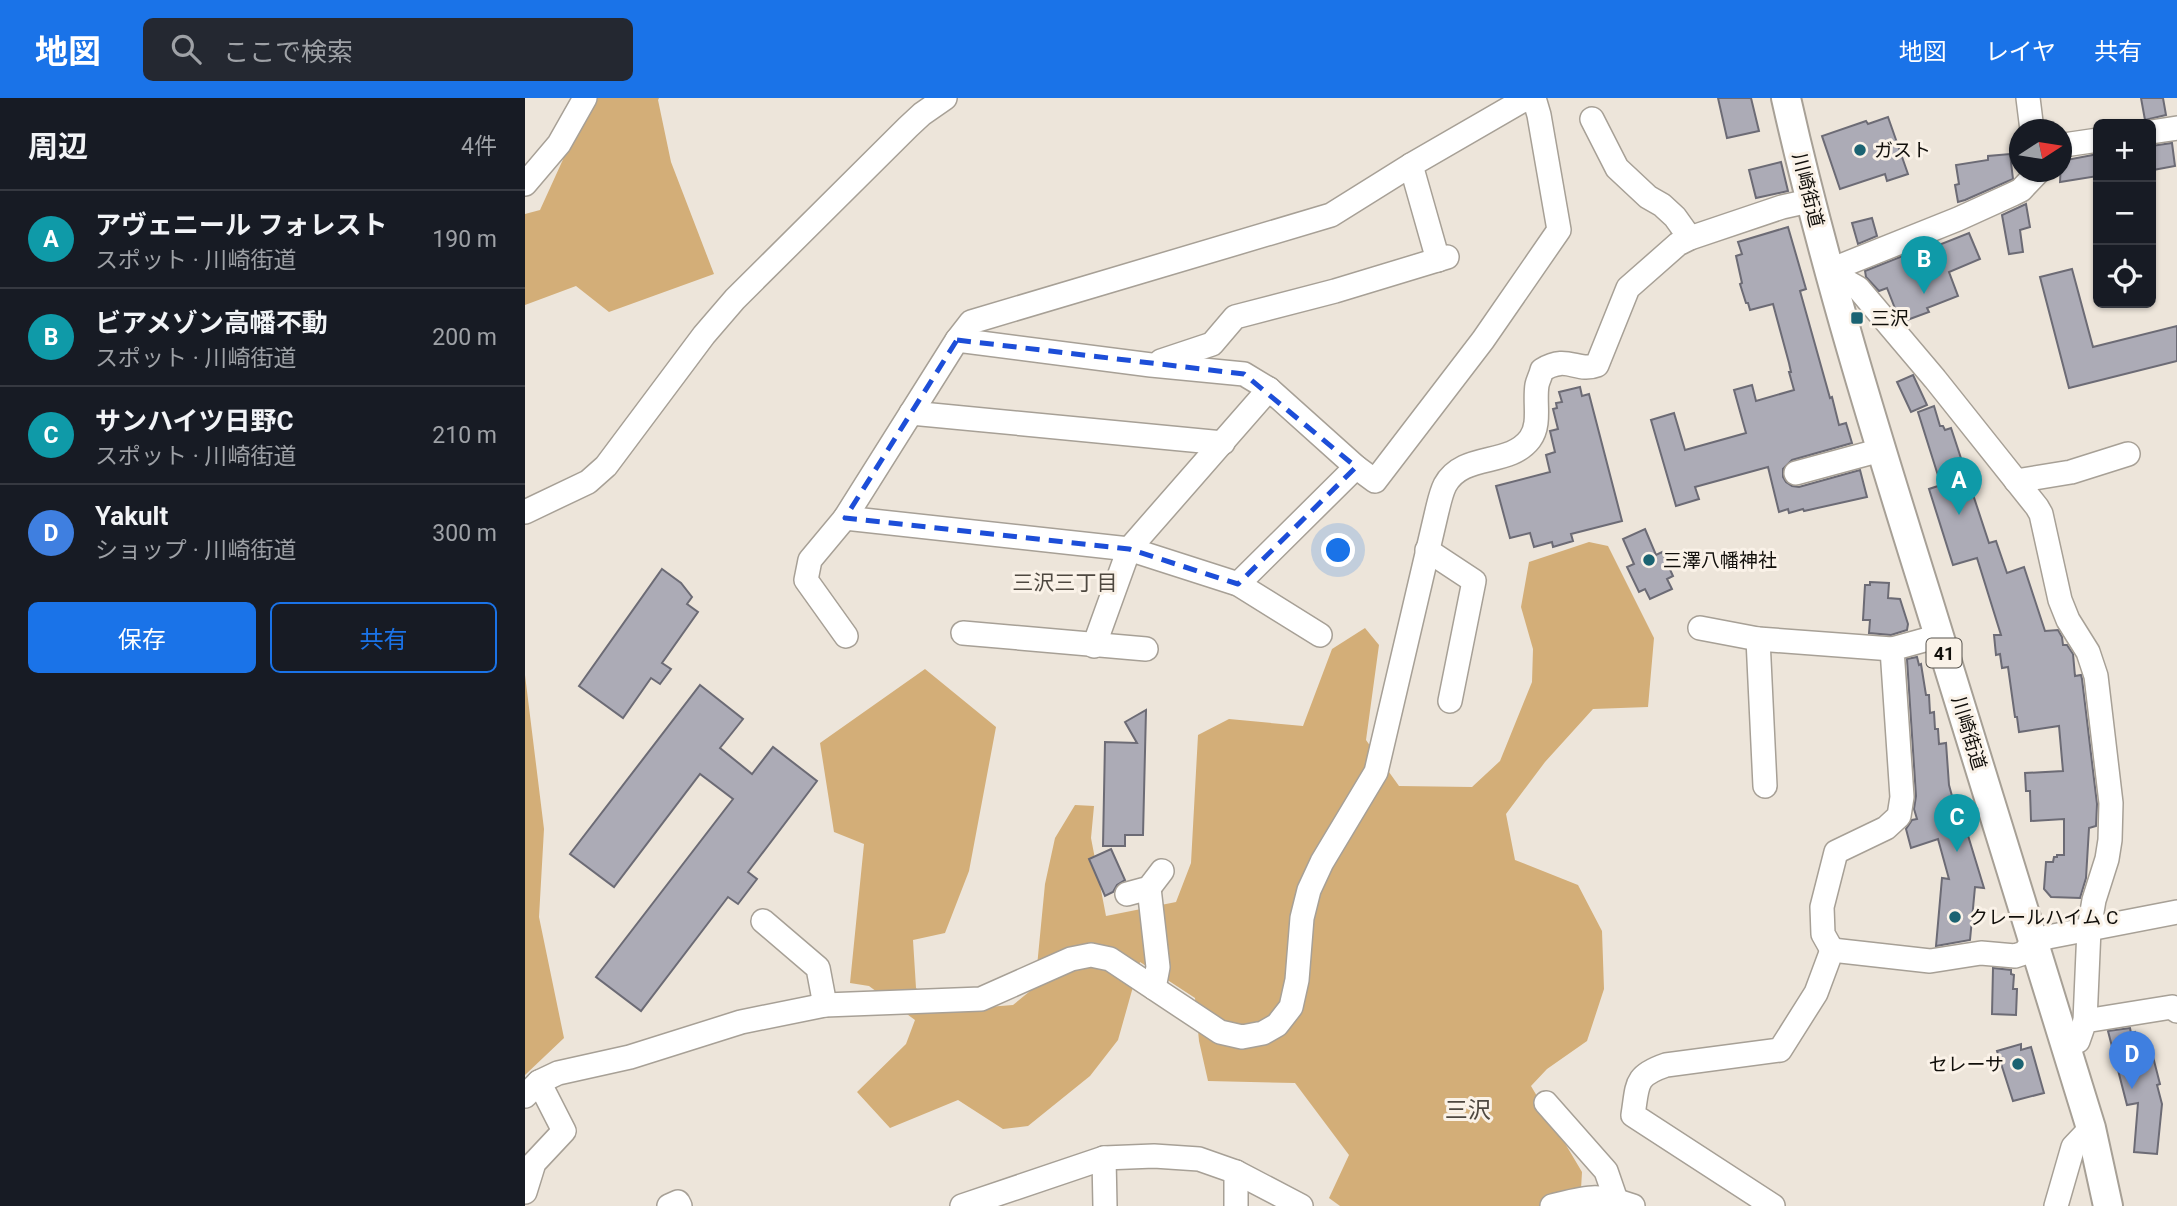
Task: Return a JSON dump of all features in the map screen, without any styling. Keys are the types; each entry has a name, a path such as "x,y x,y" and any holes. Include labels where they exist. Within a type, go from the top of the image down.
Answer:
{"main road":[{"name":"川崎街道","path":"1786,98 1828,271 2091,1128 2108,1206"}],"street":[{"path":"525,184 559,144 585,98"},
{"path":"525,512 588,482 606,466 703,335 735,299 908,127 945,98"},
{"path":"846,636 806,580 810,559 845,519 971,322 1331,215 1527,98"},
{"path":"957,340 1244,374 1269,390 1375,481 1483,340 1559,230 1534,98"},
{"path":"2028,98 2031,119"},
{"path":"1592,119 1616,168 1675,217 1690,238"},
{"path":"2156,131 2177,128"},
{"path":"2072,144 2093,141"},
{"path":"1151,365 1212,344 1235,317 1442,259 1411,165"},
{"path":"1828,271 1958,219 2021,190 2028,182"},
{"path":"525,1192 534,1163 564,1131 532,1089 558,1073 630,1057 741,1022 825,1005 981,999 1071,959 1091,955 1109,959 1220,1032 1243,1038 1263,1033 1277,1025 1291,1007 1308,890 1376,772 1427,550 1445,485 1456,471 1469,464 1514,452 1530,439 1536,422 1537,386 1542,370 1554,363 1567,362 1588,369 1597,365 1628,288 1678,244 1782,207 1809,201"},
{"path":"1828,271 1858,288 2037,507 2060,600 2068,620 2088,652 2096,676 2112,821 2107,859 2094,900 2089,929 2085,1021 2078,1041 2066,1045"},
{"path":"1094,646 1129,548 1269,390"},
{"path":"911,413 1223,443"},
{"path":"1796,473 1881,450"},
{"path":"2016,481 2071,472 2128,454"},
{"path":"1238,584 1356,467"},
{"path":"2044,528 2048,477"},
{"path":"845,519 1129,548 1238,584 1319,635"},
{"path":"1427,550 1474,582 1450,701"},
{"path":"1700,628 1758,639 1892,649 1939,636"},
{"path":"963,634 1146,649"},
{"path":"1758,639 1765,786"},
{"path":"1773,1206 1633,1115 1638,1082 1649,1071 1666,1065 1780,1050 1816,993 1832,950 1823,934 1822,907 1836,852 1886,828 1899,816 1901,807 1892,649"},
{"path":"1127,894 1156,880 1158,967 1154,988"},
{"path":"1832,950 1930,961 1981,953 2015,956 2024,953 2033,942 2177,912"},
{"path":"763,921 818,968 825,1005"},
{"path":"2085,1021 2172,1007 2177,1011"},
{"path":"1546,1103 1606,1171 1625,1203"},
{"path":"2056,1206 2073,1147 2091,1128"},
{"path":"971,1204 1104,1158 1154,1156 1199,1159 1236,1172 1301,1206"},
{"path":"1104,1158 1105,1206"},
{"path":"1236,1172 1236,1206"},
{"path":"1552,1206 1593,1196 1625,1203"},
{"path":"669,1206 678,1202 680,1206"}],"highlighted area":[{"path":"957,340 1244,374 1356,467 1238,584 1129,549 845,518"}],"shaded area":[{"path":"591,98 659,98 671,162 714,274 609,312 576,286 525,305 525,214 540,210"},
{"path":"1589,542 1608,546 1654,638 1648,707 1593,709 1545,762 1506,814 1515,860 1578,885 1602,931 1604,989 1587,1041 1547,1069 1531,1086 1582,1172 1580,1206 1340,1206 1329,1198 1349,1155 1295,1083 1208,1081 1199,1041 1195,998 1140,962 1118,1040 1090,1076 1028,1126 1003,1129 958,1100 890,1128 857,1092 906,1044 915,1020 869,986 850,983 864,844 834,832 820,743 925,669 996,727 969,871 945,933 913,940 916,988 938,1011 1013,1005 1035,987 1045,884 1055,838 1075,805 1094,806 1091,838 1106,916 1176,902 1191,863 1198,735 1229,719 1303,726 1332,649 1365,628 1379,645 1366,740 1399,786 1472,787 1500,761 1532,682 1533,649 1521,607 1529,562"},
{"path":"525,675 544,829 539,917 564,1038 525,1075"}],"building":[{"path":"1718,98 1751,98 1759,131 1727,138"},
{"path":"2141,98 2163,98 2166,115 2145,119"},
{"path":"1888,117 1908,174 1887,181 1885,174 1840,189 1822,136 1866,121 1868,124"},
{"path":"2172,143 2175,166 2156,169 2156,145"},
{"path":"2009,154 2009,181 1958,202 1956,165 1988,160 1988,156"},
{"path":"2093,155 2093,177 2072,180 2072,159"},
{"path":"1781,162 1788,191 1756,198 1749,170"},
{"path":"2026,204 2030,227 2020,230 2023,252 2009,254 2002,215"},
{"path":"1872,218 1877,236 1858,244 1852,223"},
{"path":"1788,227 1806,289 1800,291 1830,398 1832,397 1839,425 1846,423 1852,443 1792,460 1783,469 1783,477 1792,486 1799,487 1860,470 1867,497 1804,511 1803,509 1789,513 1788,509 1779,512 1768,467 1695,487 1699,499 1676,506 1651,420 1674,413 1685,450 1746,433 1734,390 1752,385 1756,401 1794,390 1773,304 1750,310 1740,284 1742,283 1736,256 1742,254 1738,242"},
{"path":"1969,233 1980,259 1949,272 1958,296 1927,308 1929,312 1907,320 1896,311 1887,288 1879,291 1866,277 1865,271"},
{"path":"2072,269 2093,347 2177,326 2177,361 2069,388 2040,277"},
{"path":"1913,375 1927,405 1911,412 1897,382"},
{"path":"1580,387 1582,396 1589,394 1622,521 1571,534 1573,541 1553,547 1552,542 1534,547 1530,533 1510,538 1496,486 1550,472 1546,455 1555,452 1550,431 1558,429 1553,409 1557,408 1556,403 1562,402 1559,392"},
{"path":"1934,406 1940,426 1945,430 1951,428 1989,543 1996,541 2007,573 2024,567 2045,631 2058,630 2063,645 2067,645 2073,654 2075,676 2081,675 2097,804 2096,826 2089,828 2086,878 2080,898 2051,897 2044,889 2046,862 2053,862 2057,855 2064,855 2064,819 2031,821 2030,791 2026,791 2025,773 2063,771 2059,726 2019,732 2008,667 2002,668 2000,654 1996,655 1994,635 2001,635 1977,558 1953,565 1929,489 1941,485 1918,412"},
{"name":"三澤八幡神社","path":"1645,529 1656,555 1662,552 1673,576 1667,579 1672,589 1650,599 1645,589 1639,592 1627,567 1634,564 1623,539"},
{"path":"662,569 681,583 692,597 687,604 698,612 662,663 671,669 660,684 651,678 623,718 579,686"},
{"path":"1870,582 1889,583 1888,598 1900,599 1908,624 1907,630 1891,635 1869,633 1870,620 1863,620 1865,585 1870,585"},
{"path":"1917,657 1919,665 1921,664 1926,695 1929,695 1930,713 1934,712 1939,744 1946,743 1949,785 1955,807 1959,806 1984,888 1975,887 1970,940 1936,946 1942,878 1949,879 1938,839 1911,848 1906,829 1912,820 1917,819 1914,809 1916,796 1907,659"},
{"path":"700,685 743,719 720,748 752,774 773,747 817,781 748,872 757,879 738,904 728,897 641,1011 596,977 733,799 700,774 614,887 570,854"},
{"path":"1146,710 1143,835 1125,835 1125,846 1103,846 1105,742 1137,743 1125,722"},
{"path":"1111,849 1125,880 1105,896 1089,859"},
{"path":"1993,968 2011,970 2014,975 2013,989 2017,989 2016,1015 1992,1014"},
{"path":"2130,1028 2131,1033 2135,1032 2137,1040 2140,1039 2141,1045 2146,1044 2148,1050 2151,1049 2160,1084 2157,1085 2162,1104 2157,1154 2134,1152 2138,1103 2127,1105 2108,1031"},
{"name":"セレーサ","path":"2021,1044 2021,1050 2031,1047 2044,1093 2013,1101 1997,1051"}],"place":[{"name":"ガスト","path":"1860,150"},
{"name":"ビアメゾン高幡不動","path":"1924,294"},
{"name":"三沢","path":"1857,318"},
{"name":"アヴェニール フォレスト","path":"1959,515"},
{"name":"三澤八幡神社","path":"1649,560"},
{"name":"サンハイツ日野C","path":"1957,852"},
{"name":"クレールハイム C","path":"1955,917"},
{"name":"セレーサ","path":"2018,1064"},
{"name":"Yakult","path":"2132,1089"}],"district":[{"name":"三沢三丁目","path":"1065,583"},
{"name":"三沢","path":"1468,1110"}]}
